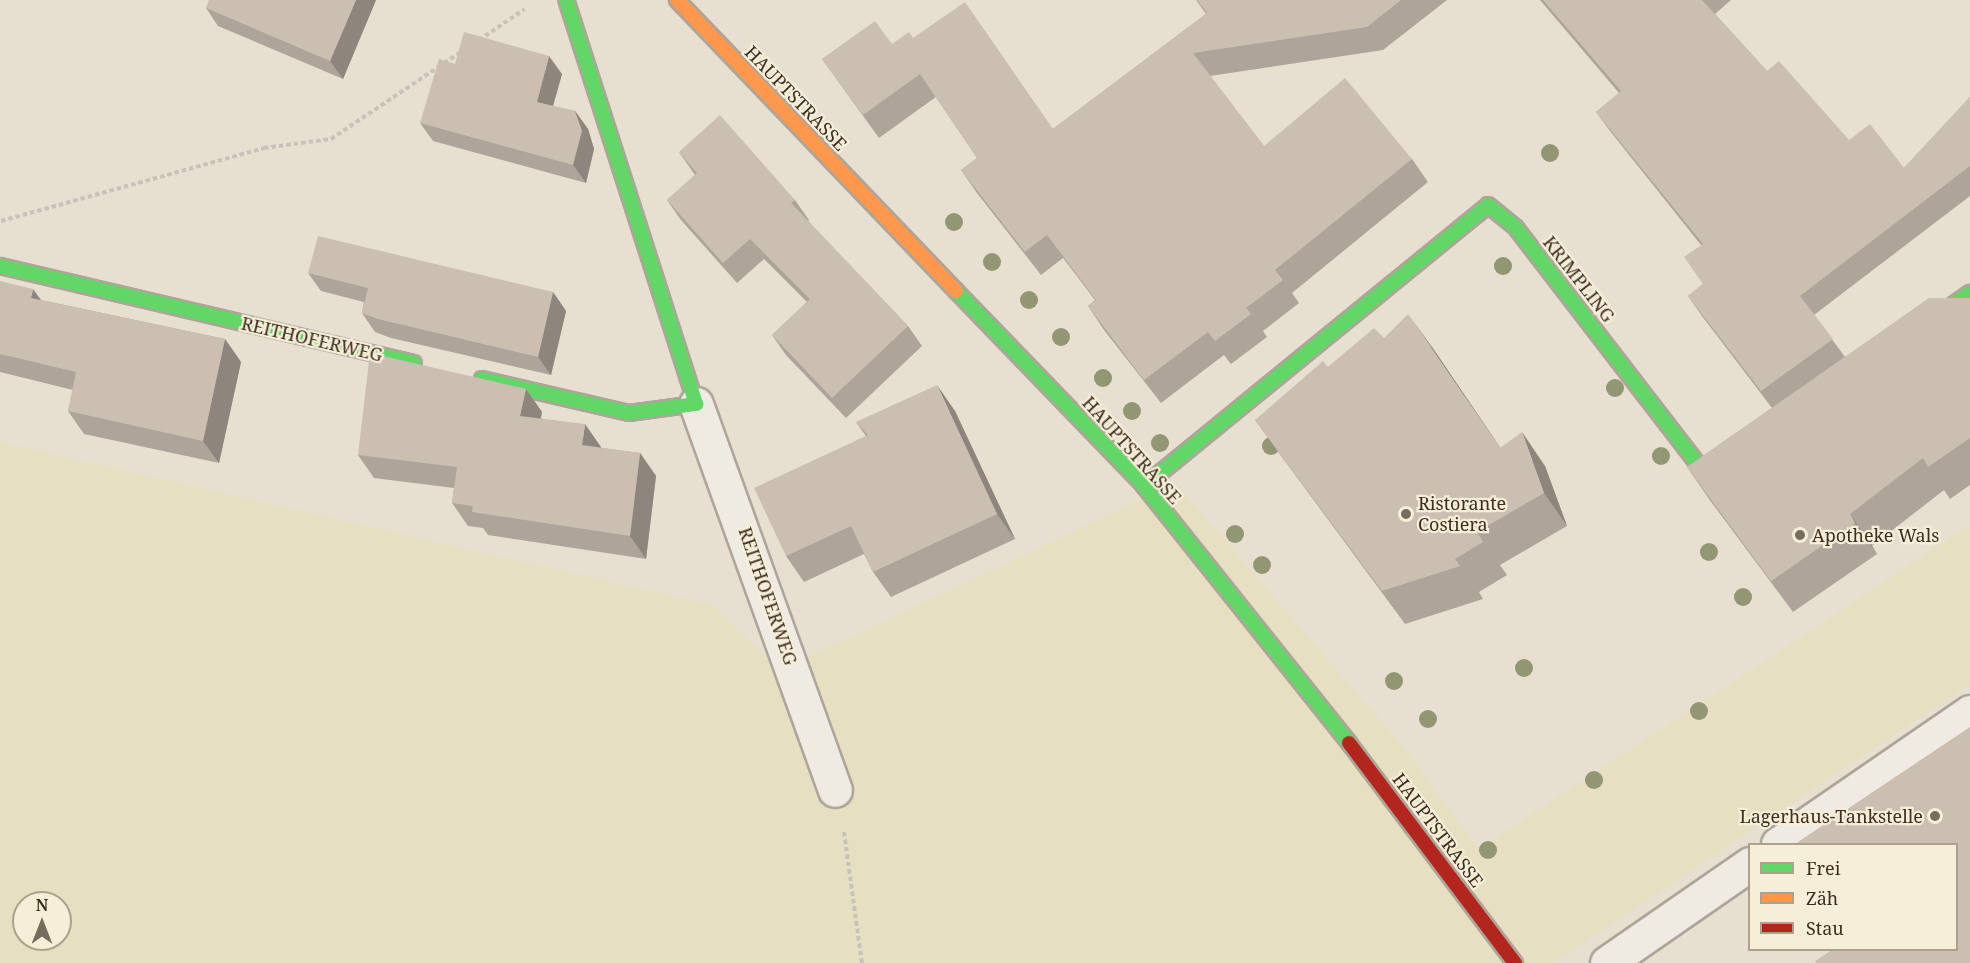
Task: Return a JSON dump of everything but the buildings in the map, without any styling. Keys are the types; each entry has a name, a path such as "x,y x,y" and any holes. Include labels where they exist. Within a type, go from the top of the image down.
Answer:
{"street":[{"name":"REITHOFERWEG","path":"566,0 696,404 835,790"},
{"name":"HAUPTSTRASSE","path":"677,0 1144,486 1515,963"},
{"name":"KRIMPLING","path":"1144,486 1488,205 1516,228 1710,480 1739,459"},
{"name":"REITHOFERWEG","path":"0,266 431,367"},
{"path":"1912,334 1970,293"},
{"path":"466,375 629,413 696,404"},
{"path":"1779,843 1970,712"},
{"path":"1607,963 1748,865"}],"path":[{"path":"475,43 532,4"},
{"path":"0,222 264,148 331,139 465,49"},
{"path":"835,790 853,871 862,963"}],"shaded area":[{"path":"0,442 712,605 781,670 1176,483 1407,751 1479,849 1970,525 1970,684 1554,963 0,963"}],"traffic: fast":[{"path":"482,379 629,413 696,404 566,0"},
{"path":"1144,486 1488,205 1516,228 1710,480 1728,467"},
{"path":"0,266 414,363"},
{"path":"956,291 1144,486 1349,743"},
{"path":"1926,324 1970,293"}],"traffic: slow":[{"path":"677,0 956,291"}],"traffic: jam":[{"path":"1349,743 1515,963"}],"place":[{"name":"Ristorante Costiera","path":"1406,514"},
{"name":"Apotheke Wals","path":"1800,535"},
{"name":"Lagerhaus-Tankstelle","path":"1935,816"}]}
